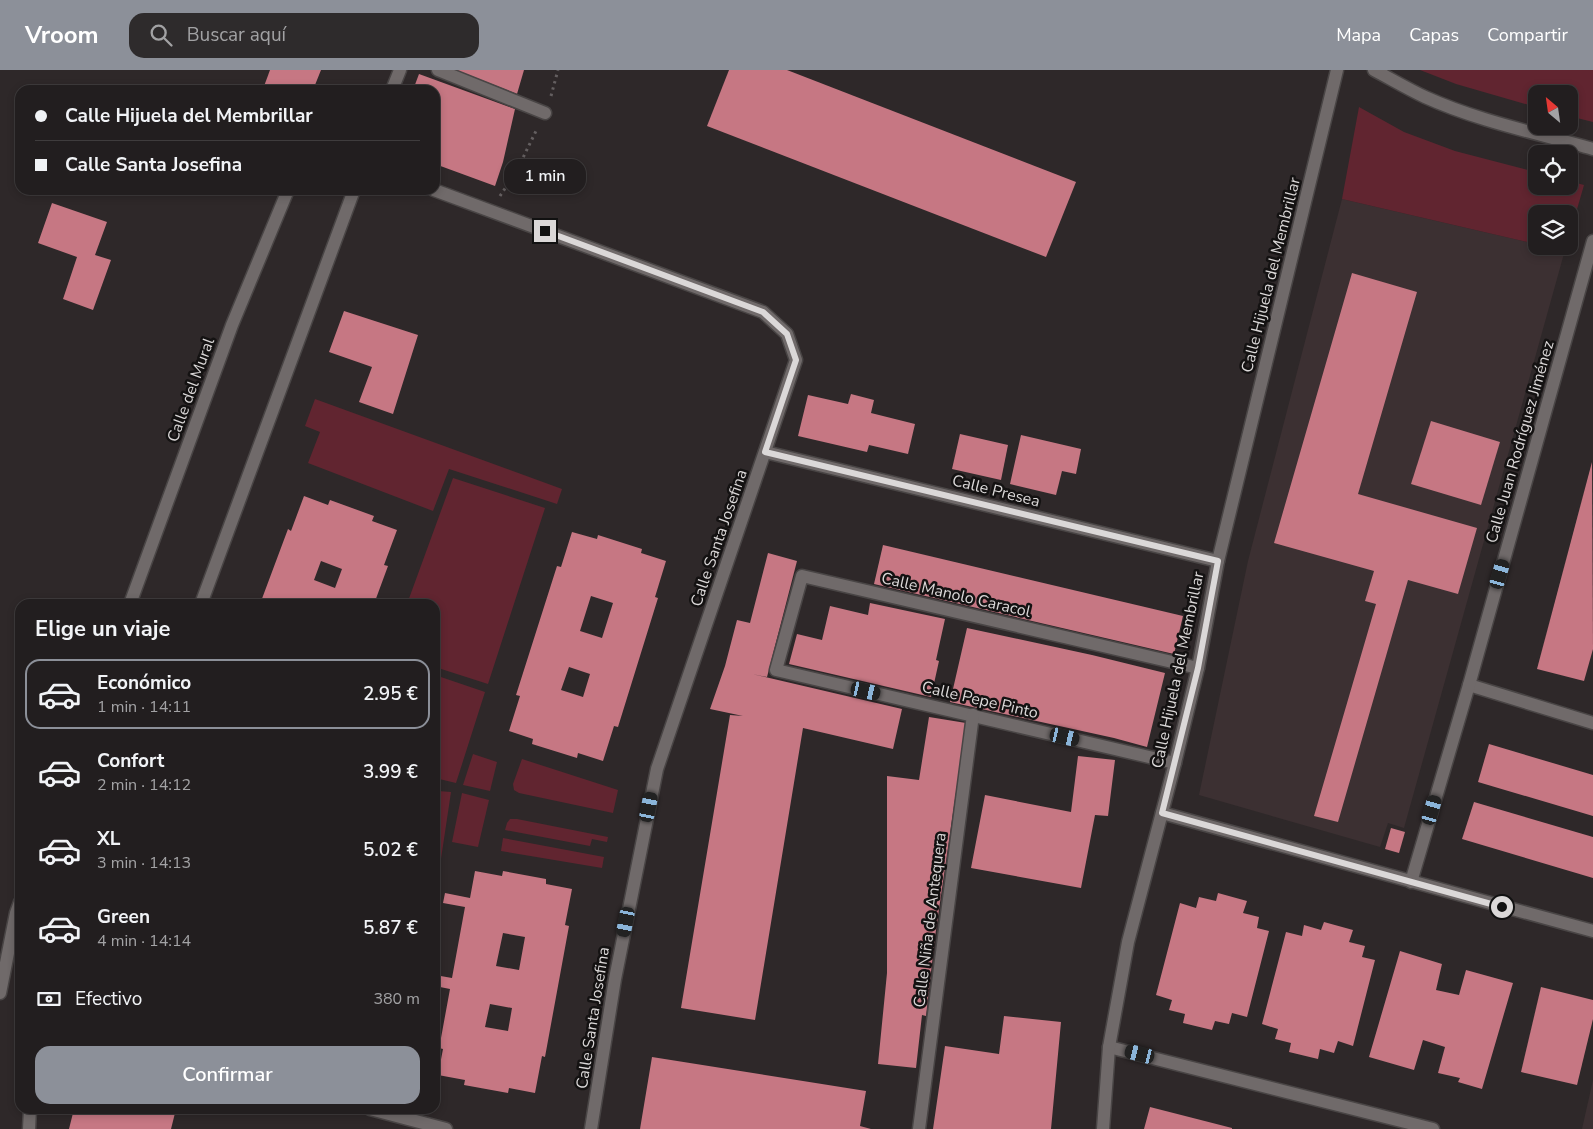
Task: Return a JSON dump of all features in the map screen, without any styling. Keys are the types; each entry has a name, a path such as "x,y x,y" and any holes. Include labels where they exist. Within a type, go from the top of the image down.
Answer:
{"street":[{"path":"394,85 400,70"},
{"path":"438,70 545,113"},
{"name":"Calle Hijuela del Membrillar","path":"1103,1129 1109,1047 1128,942 1198,668 1218,561 1337,70"},
{"path":"1374,70 1425,97 1454,108 1593,149"},
{"name":"Calle Santa Josefina","path":"440,192 763,312 787,334 796,360 657,769 615,979 591,1129"},
{"name":"Calle del Mural","path":"132,599 232,325 286,195"},
{"path":"203,599 352,195"},
{"name":"Calle Juan Rodríguez Jiménez","path":"1411,882 1469,685 1593,241"},
{"name":"Calle Presea","path":"765,452 1218,561"},
{"name":"Calle Manolo Caracol","path":"776,670 802,576 1198,668"},
{"name":"Calle Pepe Pinto","path":"776,670 1175,763"},
{"path":"1469,685 1593,723"},
{"name":"Calle Niña de Antequera","path":"919,1129 973,715"},
{"path":"1162,813 1593,931"},
{"path":"0,993 15,918"},
{"path":"1109,1047 1433,1129"},
{"path":"29,1129 30,1114"},
{"path":"389,1114 446,1129"}],"path":[{"path":"490,210 516,172 545,113 558,70"}],"shaded area":[{"path":"1420,70 1593,70 1593,122 1578,118 1578,85 1528,85 1528,105 1456,84"},
{"path":"1359,107 1404,132 1455,151 1528,170 1528,195 1578,195 1578,183 1584,185 1578,206 1528,205 1528,242 1342,199"},
{"path":"1342,199 1528,242 1528,255 1564,255 1404,828 1388,823 1380,847 1199,795 1248,561"},
{"path":"315,399 562,489 557,504 449,469 433,511 308,463 320,432 305,426"},
{"path":"453,478 545,508 488,684 440,669 440,599 409,599"},
{"path":"440,677 485,692 456,783 440,779"},
{"path":"473,754 497,762 490,791 463,785"},
{"path":"522,759 618,790 613,813 519,793 514,790 513,784"},
{"path":"440,791 451,792 440,866"},
{"path":"462,793 489,800 478,847 452,842"},
{"path":"510,819 608,837 607,842 592,839 590,846 505,830"},
{"path":"503,838 604,857 602,868 501,851"},
{"path":"1593,1080 1593,1129 1582,1129"}],"building":[{"path":"270,70 321,70 315,85 264,85"},
{"path":"456,70 524,70 517,94"},
{"path":"729,70 787,70 1076,182 1046,257 707,126"},
{"path":"419,74 515,109 503,162 495,186 440,166 440,85 415,85"},
{"path":"52,203 107,222 95,255 111,260 93,310 63,299 77,257 38,243"},
{"path":"1352,273 1417,292 1358,494 1477,528 1458,594 1408,580 1338,822 1314,816 1376,604 1365,601 1374,571 1274,543"},
{"path":"344,311 418,335 393,414 359,402 372,367 329,352"},
{"path":"851,394 874,400 871,413 915,424 908,454 869,445 867,452 798,436 808,395 848,404"},
{"path":"1431,421 1500,442 1481,505 1411,484"},
{"path":"960,434 1008,445 1001,480 952,469"},
{"path":"1021,435 1081,449 1076,474 1062,471 1056,495 1010,484"},
{"path":"1592,462 1593,649 1584,681 1537,669"},
{"path":"304,496 328,505 330,500 374,516 372,521 397,530 384,565 388,566 376,599 262,599 288,529 291,531","holes":["321,561 342,569 335,588 314,580"]},
{"path":"572,532 597,539 598,535 642,549 641,553 666,561 655,597 658,598 618,727 614,726 603,761 578,753 577,758 532,744 533,739 509,731 520,696 516,695 557,566 561,567","holes":["591,596 613,603 602,638 580,631","569,667 590,674 583,697 561,690"]},
{"path":"883,545 1183,616 1174,654 874,584"},
{"path":"768,553 797,561 767,677 752,674 902,709 893,749 803,728 755,1020 681,1008 730,715 743,716 710,709 725,666 737,620 750,623"},
{"path":"870,603 945,619 936,660 939,661 931,697 789,664 797,634 822,640 830,606 868,615"},
{"path":"967,628 1165,673 1147,747 950,702"},
{"path":"929,717 966,723 935,937 926,1016 922,1015 916,1068 878,1064 887,973 887,776 919,780"},
{"path":"1489,744 1593,775 1593,816 1478,782"},
{"path":"1078,756 1115,760 1108,816 1095,815 1081,888 971,868 985,795 1071,812"},
{"path":"1474,802 1593,837 1593,878 1462,839"},
{"path":"1391,828 1405,832 1399,853 1385,849"},
{"path":"475,871 502,876 503,871 546,879 546,884 572,889 565,925 569,926 545,1057 542,1056 535,1093 509,1088 508,1093 464,1085 465,1080 440,1075 443,1049 440,1048 440,1038 450,989 440,987 440,976 452,978 465,907 443,903 445,893 470,898","holes":["503,933 525,937 519,970 496,966","490,1004 512,1008 508,1031 485,1027"]},
{"path":"1218,893 1247,901 1243,913 1259,917 1257,928 1269,931 1247,1017 1232,1013 1229,1024 1215,1021 1212,1030 1183,1023 1185,1014 1169,1010 1172,1000 1156,995 1180,903 1196,908 1199,897 1216,901"},
{"path":"1324,922 1353,930 1349,942 1365,946 1362,957 1375,960 1353,1046 1338,1041 1334,1053 1320,1049 1318,1059 1289,1052 1291,1043 1275,1039 1278,1029 1262,1024 1286,932 1302,936 1304,925 1321,930"},
{"path":"1400,951 1442,964 1436,990 1459,995 1466,970 1513,983 1482,1089 1458,1082 1460,1078 1438,1073 1445,1047 1423,1040 1414,1070 1369,1057"},
{"path":"1541,987 1593,1000 1593,1019 1577,1085 1521,1072"},
{"path":"1004,1016 1061,1022 1051,1129 933,1129 945,1046 999,1054"},
{"path":"652,1057 866,1091 860,1126 871,1129 640,1129"},
{"path":"1150,1107 1232,1128 1232,1129 1144,1129"},
{"path":"73,1114 175,1114 171,1129 69,1129"}],"route":[{"path":"545,231 763,312 787,334 796,360 765,452 1218,561 1198,668 1162,813 1502,907"}]}
